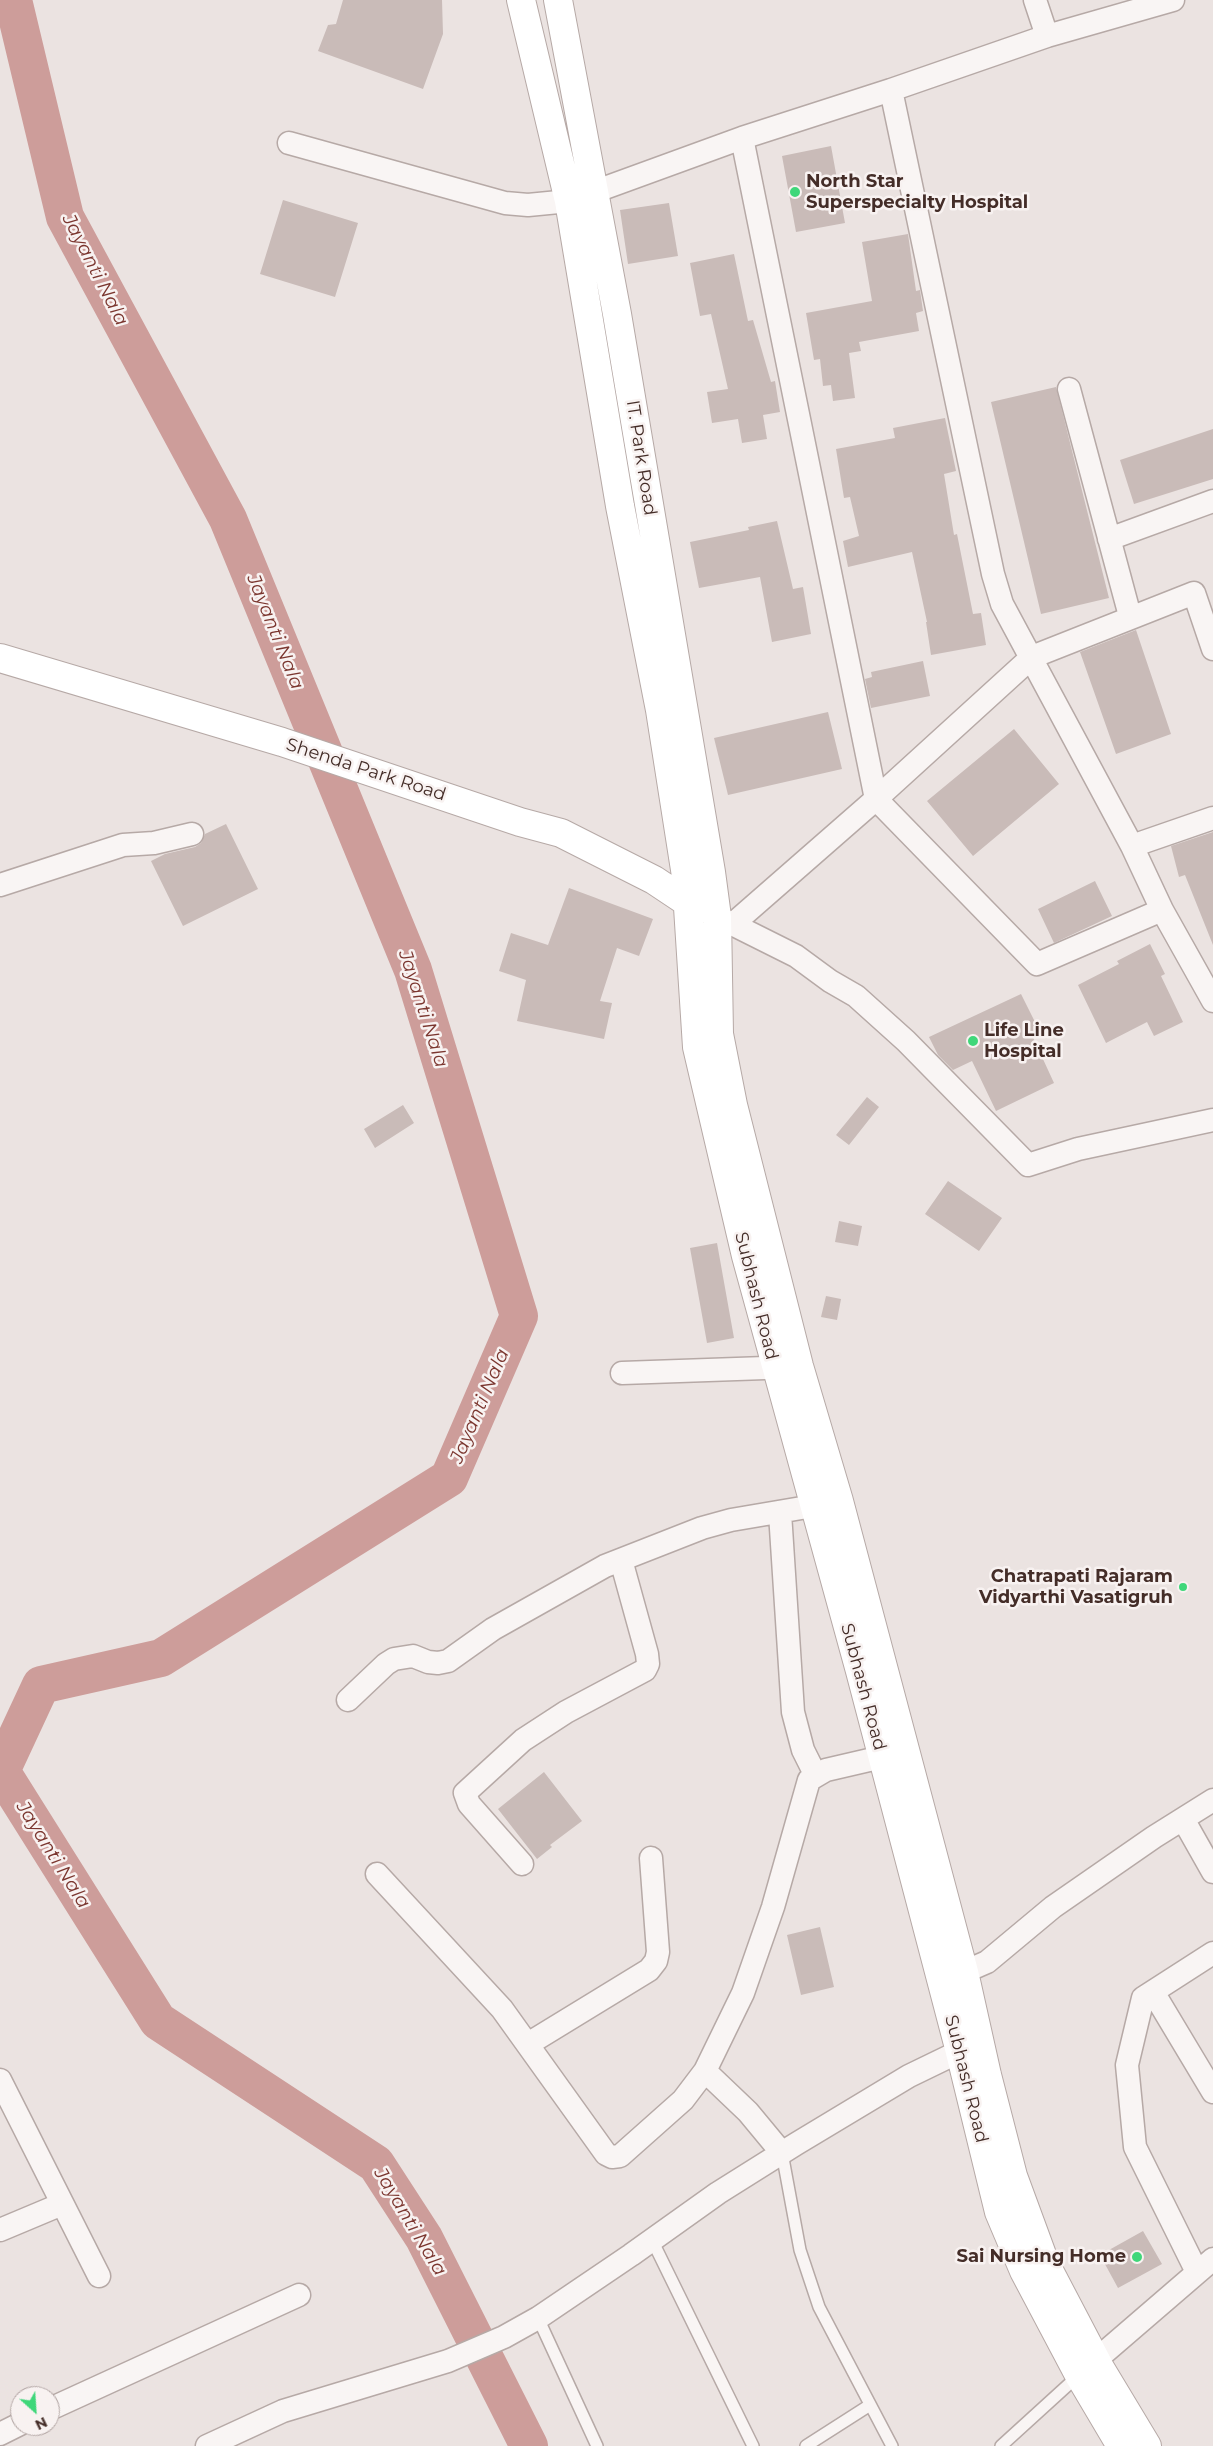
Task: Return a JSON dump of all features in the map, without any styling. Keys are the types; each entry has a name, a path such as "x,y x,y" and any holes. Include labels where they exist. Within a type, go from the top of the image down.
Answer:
{"main road":[{"name":"IT. Park Road","path":"521,0 618,314 725,920"},
{"name":"IT. Park Road","path":"558,0 620,506 660,710 686,876 687,902"},
{"name":"Shenda Park Road","path":"0,658 303,749 520,822 561,833 654,880 687,902 725,920"},
{"name":"Subhash Road","path":"687,902 697,1047 743,1247 787,1367"},
{"name":"Subhash Road","path":"725,920 718,1020 729,1087 787,1367 826,1504 894,1770 970,2046 1006,2149 1025,2211 1087,2368 1121,2446"},
{"name":"Subhash Road","path":"894,1770 964,1972 970,2046"},
{"name":"Subhash Road","path":"1087,2368 1147,2446"}],"street":[{"path":"1035,0 1047,36"},
{"path":"289,143 506,203 528,205 581,196 742,138 1047,36 1173,0"},
{"path":"890,90 993,574 1002,604 1132,846 1162,910 1213,1001"},
{"path":"742,138 876,799 1037,964 1162,910"},
{"path":"1069,389 1130,616"},
{"path":"1109,539 1213,501"},
{"path":"1213,649 1194,592 1130,616 1032,657 876,799 725,920 796,956 830,981 856,996 906,1041 1028,1165 1078,1149 1213,1120"},
{"path":"1132,846 1213,818"},
{"path":"0,884 123,845 154,843 192,834"},
{"path":"622,1373 787,1367"},
{"path":"348,1700 386,1664 394,1659 413,1656 428,1662 448,1661 494,1629 556,1592 589,1574 621,1560 702,1528 731,1520 826,1504"},
{"path":"780,1513 793,1712 803,1750 815,1774"},
{"path":"522,1864 468,1804 465,1793 523,1740 566,1712 645,1670 648,1664 647,1654 621,1560"},
{"path":"377,1874 502,2009 602,2149 612,2157 620,2156 676,2107 705,2071 743,1993 773,1907 809,1780 815,1774 894,1770"},
{"path":"964,1972 993,1958 1053,1907 1213,1800"},
{"path":"1183,1819 1213,1872"},
{"path":"528,2044 649,1970 656,1961 658,1952 651,1858"},
{"path":"1087,2368 1206,2272 1135,2147 1127,2065 1143,1998 1213,1953"},
{"path":"1153,1992 1213,2092"},
{"path":"207,2446 283,2411 401,2377 504,2337 538,2318 718,2193 782,2153 909,2076 970,2046"},
{"path":"705,2071 748,2112 782,2153"},
{"path":"0,2080 99,2276"},
{"path":"0,2230 62,2204"},
{"path":"60,2404 299,2295"}],"lane":[{"path":"782,2153 800,2250 816,2299 892,2446"},
{"path":"652,2240 753,2446"},
{"path":"538,2318 597,2446"},
{"path":"1001,2446 1087,2368"},
{"path":"806,2446 870,2405"}],"building":[{"path":"343,0 442,0 443,34 423,89 318,51 328,25 336,24"},
{"path":"831,146 845,223 796,232 782,156"},
{"path":"283,200 358,223 335,297 260,274"},
{"path":"669,203 678,256 628,264 620,210"},
{"path":"908,234 916,291 920,290 923,311 916,313 919,331 859,342 861,351 849,353 855,398 833,401 831,385 823,386 820,359 814,360 806,313 872,301 862,242"},
{"path":"734,254 748,321 753,320 771,382 775,381 780,412 763,415 767,439 742,443 738,419 712,423 707,392 728,389 711,314 700,316 690,263"},
{"path":"1056,387 1109,598 1041,614 991,402"},
{"path":"945,418 956,471 944,474 954,535 957,534 973,614 981,613 986,645 931,655 927,622 912,552 848,567 843,541 859,536 850,497 844,498 836,449 895,438 893,428"},
{"path":"1213,429 1213,479 1134,504 1120,460"},
{"path":"777,521 793,589 803,587 811,634 772,642 760,577 699,588 690,542 749,530 748,527"},
{"path":"1136,630 1171,734 1116,754 1080,652"},
{"path":"923,661 930,696 871,708 865,679 872,677 871,672"},
{"path":"828,712 842,769 728,795 714,738"},
{"path":"1014,729 1059,784 973,856 927,801"},
{"path":"226,824 258,889 183,926 151,861 165,854 195,847 201,843 205,834"},
{"path":"1213,832 1213,945 1185,875 1179,877 1171,846"},
{"path":"1095,881 1112,916 1054,943 1038,909"},
{"path":"569,888 653,919 639,956 617,948 600,1001 612,1003 604,1039 517,1021 526,980 499,971 511,933 548,945"},
{"path":"1150,944 1165,974 1161,976 1183,1022 1154,1036 1147,1022 1106,1043 1078,985 1119,964 1117,961"},
{"path":"1021,994 1039,1030 1031,1033 1054,1083 996,1111 972,1061 953,1070 938,1055 929,1037"},
{"path":"867,1097 879,1107 849,1145 836,1135"},
{"path":"403,1105 414,1123 375,1148 364,1129"},
{"path":"948,1181 1002,1218 979,1251 925,1214"},
{"path":"839,1221 862,1226 858,1246 835,1242"},
{"path":"717,1243 734,1338 707,1343 690,1248"},
{"path":"826,1296 841,1299 837,1320 821,1317"},
{"path":"544,1772 582,1821 550,1845 552,1847 537,1859 498,1809"},
{"path":"820,1927 834,1987 801,1995 787,1935"},
{"path":"1143,2231 1162,2264 1118,2288 1100,2255"}],"waterway":[{"name":"Jayanti Nala","path":"13,0 65,217 228,519 413,970 519,1316 449,1478 161,1658 41,1685 1,1771 158,2021 376,2164 424,2238 529,2446"}],"place":[{"name":"North Star Superspecialty Hospital","path":"795,192"},
{"name":"Life Line Hospital","path":"973,1041"},
{"name":"Chatrapati Rajaram Vidyarthi Vasatigruh","path":"1183,1587"},
{"name":"Sai Nursing Home","path":"1137,2257"}]}
